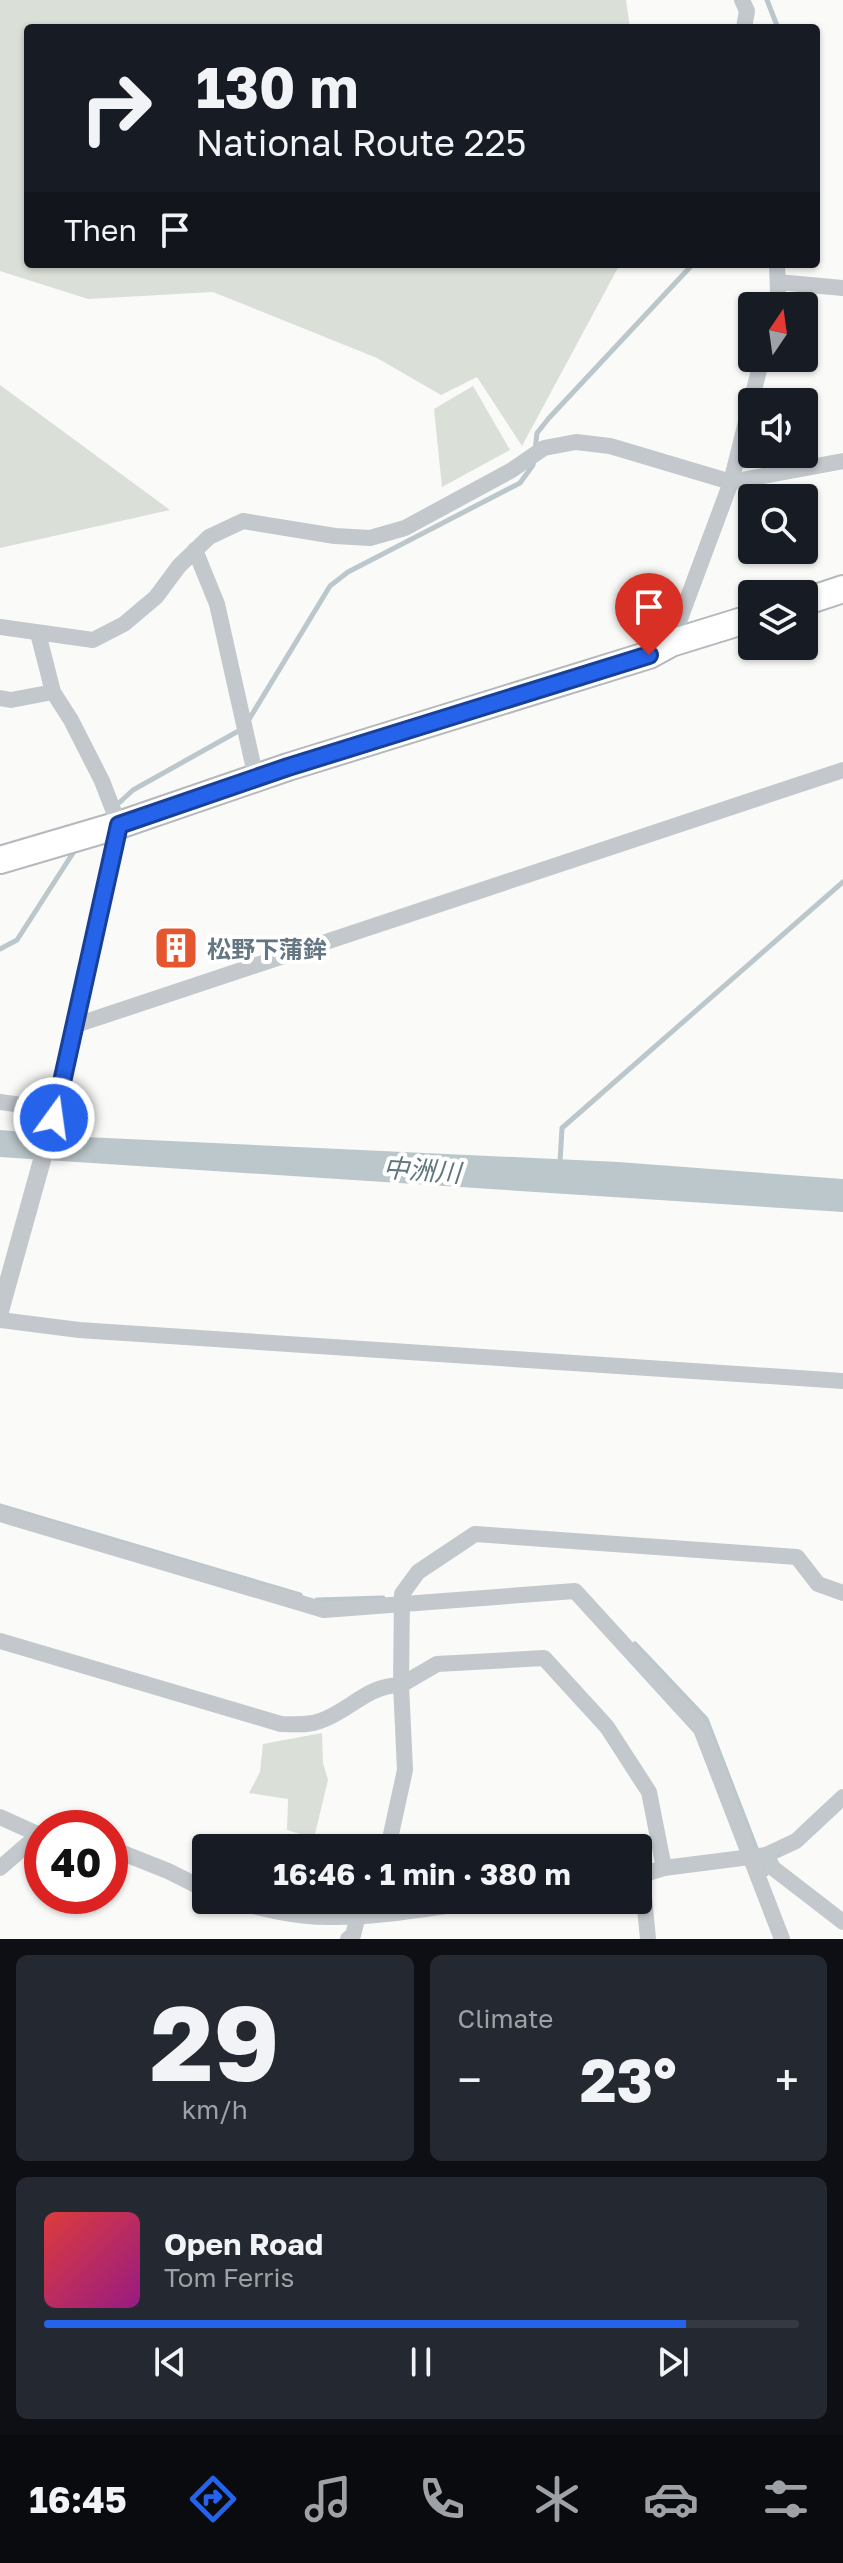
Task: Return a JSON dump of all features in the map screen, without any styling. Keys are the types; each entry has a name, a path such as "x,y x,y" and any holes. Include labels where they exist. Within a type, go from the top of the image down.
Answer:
{"highway":[{"path":"818,597 843,589"},
{"path":"0,860 119,825 256,778 649,655 671,643 738,622"}],"street":[{"path":"742,0 747,11 745,24"},
{"path":"777,268 777,292"},
{"path":"778,282 843,288"},
{"path":"671,643 731,482 758,372"},
{"path":"0,627 93,640 124,624 156,597 209,537 243,521 335,536 370,538 405,528 512,470 544,448 576,442 610,446 731,482 843,461"},
{"path":"195,550 217,604 256,778"},
{"path":"0,1311 55,1114 119,825 102,781 53,692 38,633"},
{"path":"0,698 11,700 53,692"},
{"path":"76,1025 843,770"},
{"path":"0,1102 55,1114"},
{"path":"0,1320 79,1330 843,1381"},
{"path":"0,1514 324,1610 402,1600 575,1591 701,1729 759,1856 782,1939"},
{"path":"391,1834 405,1770 401,1685 402,1600 418,1572 475,1534 797,1557 818,1584 843,1593"},
{"path":"0,1641 281,1724 305,1725 323,1720 384,1685 401,1685 437,1664 544,1658 607,1727 649,1792 664,1868"},
{"path":"652,1872 759,1856 796,1841 843,1797"},
{"path":"0,1817 24,1828"},
{"path":"0,1868 24,1849"},
{"path":"128,1855 192,1883"},
{"path":"759,1856 843,1922"},
{"path":"298,1914 326,1917 363,1914"},
{"path":"645,1914 648,1939"},
{"path":"348,1939 353,1935 358,1916"}],"shaded area":[{"path":"0,0 626,0 629,24 24,24 24,268 618,268 522,446 477,377 441,395 377,358 213,292 88,299 0,271"},
{"path":"0,385 170,510 0,548"},
{"path":"473,386 510,450 442,487 434,409"},
{"path":"322,1733 323,1763 328,1780 315,1834 287,1830 288,1799 249,1793 260,1772 263,1744"}],"water":[{"name":"中洲川","path":"0,1130 85,1137 618,1162 843,1179 843,1212 0,1157"}],"waterway":[{"path":"767,0 776,24"},
{"path":"535,450 537,433 549,418 689,268"},
{"path":"248,721 330,586 348,572 520,483 534,460"},
{"path":"119,803 133,790 242,729"},
{"path":"0,949 17,940 73,853"},
{"path":"560,1162 562,1128 843,882"},
{"path":"0,1506 300,1595"},
{"path":"317,1600 383,1598"},
{"path":"635,1644 706,1719 766,1874"}],"place":[{"name":"松野下蒲鉾","path":"176,948"}],"route":[{"path":"54,1118 119,825 288,767 649,655"}]}
